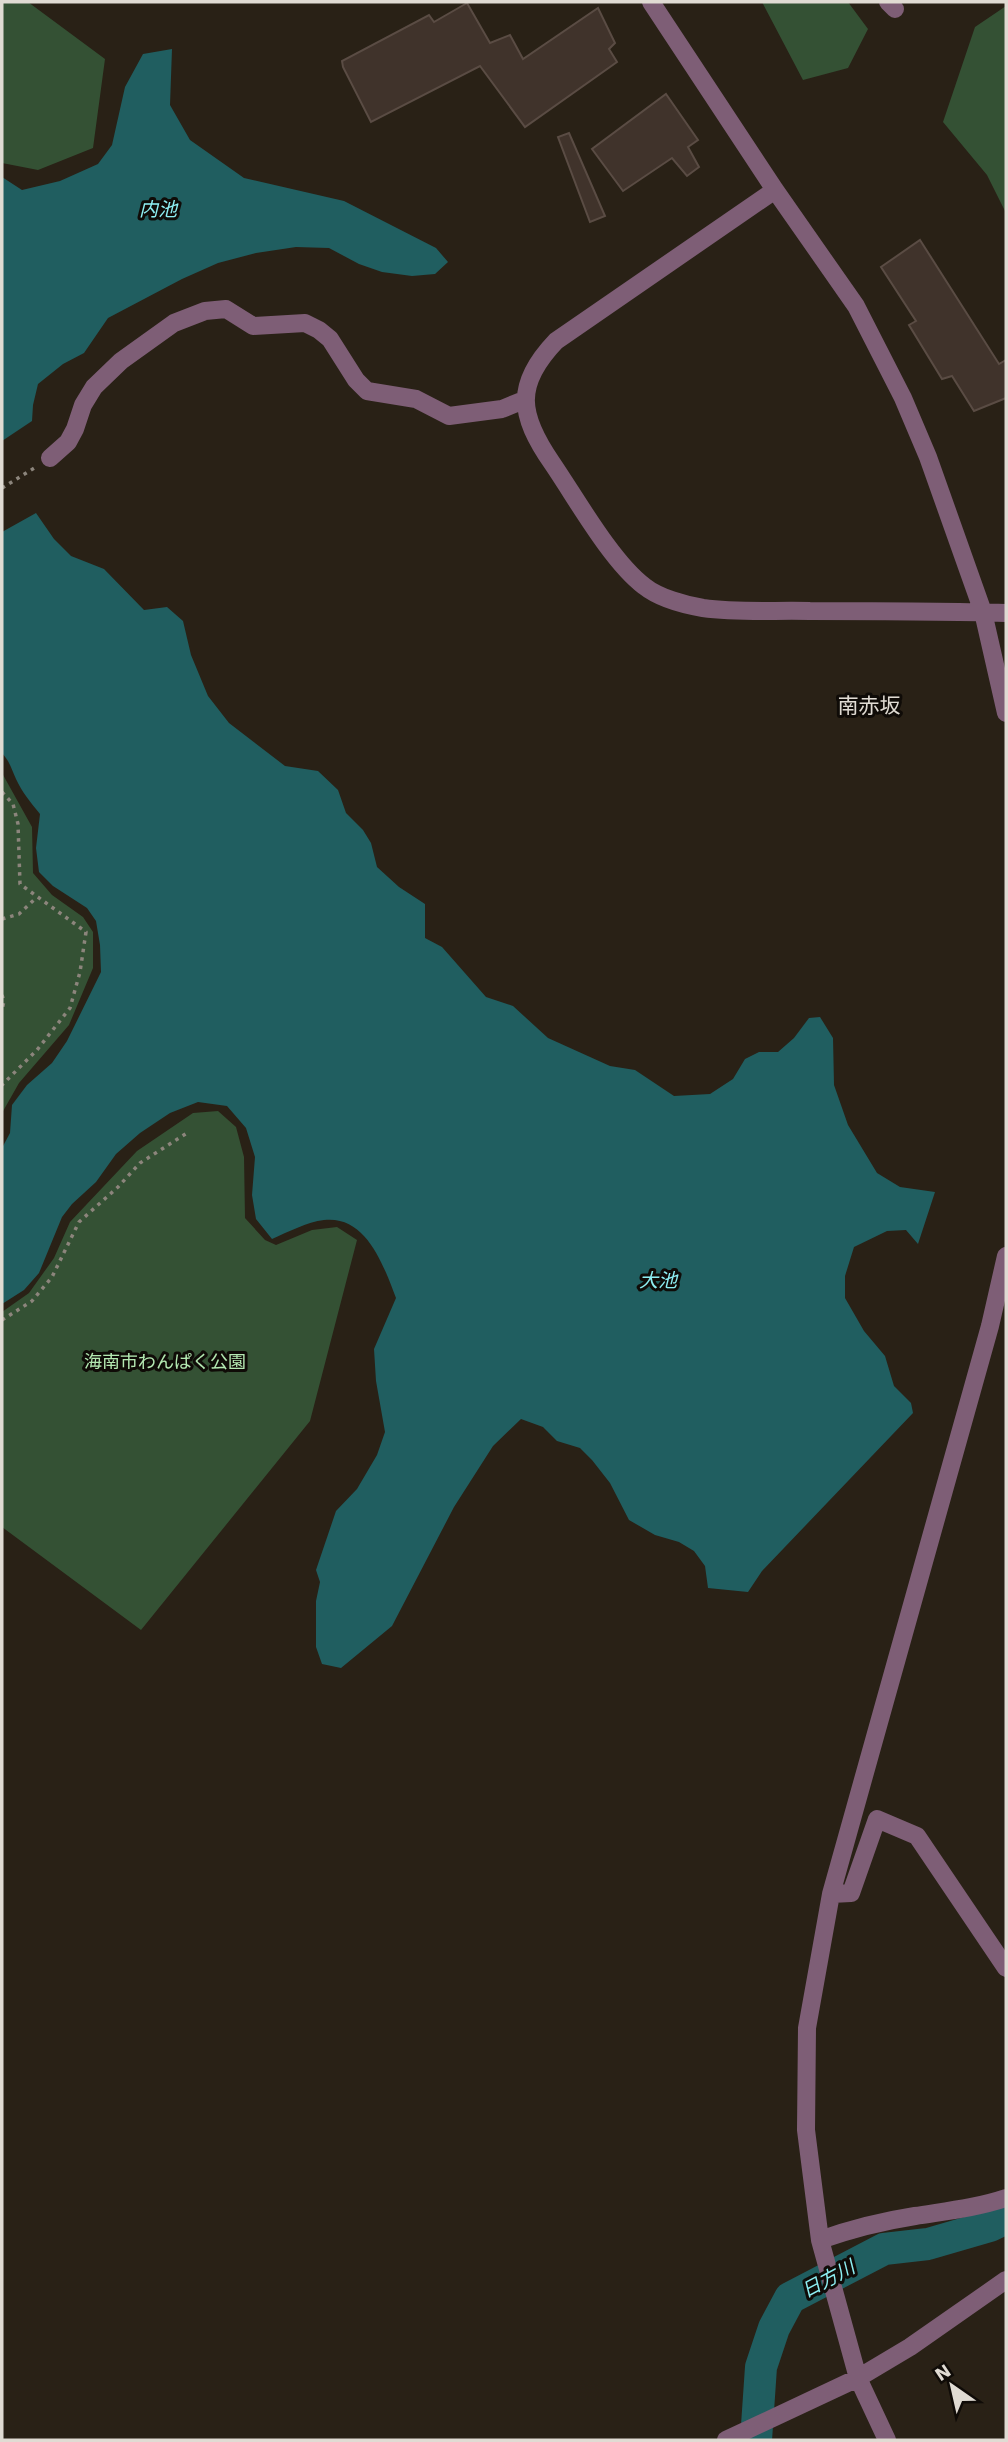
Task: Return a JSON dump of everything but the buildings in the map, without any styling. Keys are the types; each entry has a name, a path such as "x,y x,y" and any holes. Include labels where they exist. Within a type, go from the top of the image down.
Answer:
{"street":[{"path":"651,2 775,190 856,306 903,398 928,457 984,612 1006,713"},
{"path":"775,190 556,341 541,357 527,384 524,400 536,439 614,554 644,587 671,599 704,608 1006,613"},
{"path":"50,458 68,442 83,405 94,387 121,361 174,323 205,311 226,309 253,326 305,323 320,330 330,339 356,380 367,391 416,399 449,416 502,409 524,400"},
{"path":"887,2440 858,2378 821,2246 806,2130 807,2028 831,1894 990,1326 1006,1256"},
{"path":"831,1894 851,1893 877,1819 917,1836 1006,1968"},
{"path":"821,2246 848,2230 912,2216 983,2206 1006,2198"},
{"path":"726,2440 858,2378 910,2347 1006,2280"}],"path":[{"path":"2,488 50,458"},
{"path":"2,792 13,804 19,824 20,884 86,932 80,972 70,1008 37,1050 2,1085"},
{"path":"2,919 19,914 37,897"},
{"path":"2,995 2,1010"},
{"path":"2,1320 32,1301 52,1278 79,1222 140,1163 187,1133"}],"green space":[{"path":"2,2 28,2 105,59 93,148 38,170 2,163"},
{"path":"762,2 848,2 868,29 848,68 803,80"},
{"path":"1006,6 1006,213 987,175 943,122 975,27"},
{"path":"2,773 32,827 33,873 52,895 83,917 93,932 93,968 69,1025 19,1083 2,1113"},
{"name":"海南市わんぱく公園","path":"218,1111 236,1127 244,1157 245,1218 265,1240 276,1245 312,1230 337,1227 357,1240 310,1421 141,1630 2,1527 2,1312 29,1293 54,1258 70,1222 137,1151 193,1113"}],"water":[{"name":"内池","path":"172,49 170,105 190,140 244,178 344,201 436,248 448,262 435,274 412,276 382,272 359,264 329,248 296,247 256,253 218,263 108,318 84,353 63,364 38,384 32,421 2,441 2,177 22,190 60,181 98,164 112,145 125,87 143,54"},
{"name":"大池","path":"36,513 54,539 71,556 104,569 144,610 167,607 183,621 191,655 208,696 229,723 285,766 318,771 338,790 346,813 363,830 371,843 377,867 399,887 425,904 425,938 442,947 486,997 513,1006 548,1038 610,1066 635,1070 674,1096 710,1094 733,1079 745,1059 759,1052 778,1052 794,1038 809,1018 820,1017 833,1038 834,1085 848,1125 877,1173 900,1187 935,1192 918,1244 906,1230 887,1231 854,1247 845,1276 845,1298 864,1331 885,1356 894,1386 911,1403 913,1413 762,1571 748,1592 708,1588 705,1566 694,1551 679,1542 655,1535 629,1520 610,1483 580,1448 557,1441 543,1427 521,1419 493,1446 454,1507 392,1626 341,1668 322,1664 316,1647 316,1601 320,1582 316,1570 336,1511 357,1489 377,1455 385,1432 376,1381 374,1349 396,1298 372,1246 363,1234 352,1226 339,1221 324,1220 304,1225 272,1239 256,1219 252,1195 255,1157 246,1128 227,1106 198,1102 170,1113 140,1133 116,1154 96,1182 62,1217 39,1273 24,1290 2,1304 2,1148 10,1133 12,1105 27,1085 52,1063 67,1041 101,972 96,921 87,908 53,886 39,872 36,848 40,814 21,788 2,753 2,532"}],"waterway":[{"name":"日方川","path":"756,2440 761,2367 774,2328 790,2298 884,2249 928,2244 990,2226 1006,2218"}],"district":[{"name":"南赤坂","path":"869,705"}]}
